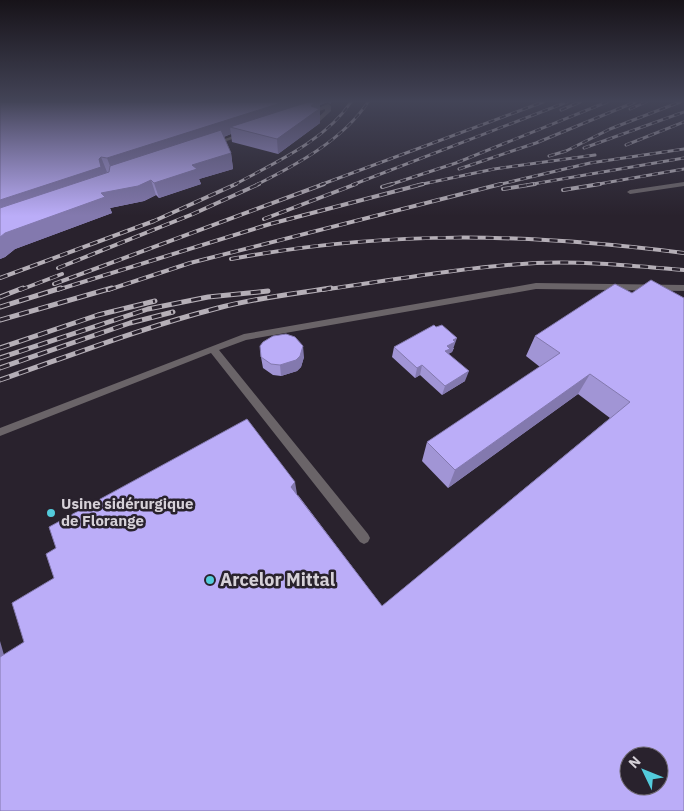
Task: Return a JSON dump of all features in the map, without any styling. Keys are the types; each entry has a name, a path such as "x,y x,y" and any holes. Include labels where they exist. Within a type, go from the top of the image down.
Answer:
{"lane":[{"path":"205,147 226,140"},
{"path":"630,192 684,184"},
{"path":"0,432 244,337 536,286 684,288"},
{"path":"213,349 364,538"}],"building":[{"path":"0,140 164,140 107,158 101,157 99,159 101,167 0,200"},
{"path":"191,140 225,140 231,153 192,165 197,169 154,183 151,180 138,186 101,193 105,197 5,233 0,237 0,208 109,172 110,166"},
{"name":"Arcelor Mittal","path":"651,280 684,298 684,811 0,811 0,657 24,642 12,603 54,578 46,554 56,548 49,527 247,419 295,482 291,487 382,606 630,402 590,374 455,470 427,442 560,353 535,336 615,284 632,293"},
{"path":"434,325 436,327 442,325 457,338 453,340 455,342 447,346 450,349 445,351 469,371 445,386 422,365 417,368 394,347"},
{"path":"286,334 295,337 303,346 300,356 296,360 280,365 271,364 261,357 260,346 263,342 273,336"}],"railway":[{"path":"235,184 313,140"},
{"path":"256,185 287,169 332,140"},
{"path":"320,185 441,140"},
{"path":"352,185 469,140"},
{"path":"389,185 456,163 513,140"},
{"path":"459,169 544,140"},
{"path":"549,156 566,151 588,140"},
{"path":"584,148 607,140"},
{"path":"626,145 639,140"},
{"path":"498,185 590,163 684,149"},
{"path":"418,185 494,169 595,155"},
{"path":"527,185 684,158"},
{"path":"593,185 684,169"},
{"path":"0,278 154,221 235,184"},
{"path":"58,268 193,214 259,184"},
{"path":"54,284 324,184"},
{"path":"264,219 356,184"},
{"path":"382,187 392,184"},
{"path":"57,290 270,224 423,184"},
{"path":"503,189 535,184"},
{"path":"563,190 600,184"},
{"path":"108,290 190,263 498,185"},
{"path":"231,259 346,243 401,239 457,238 569,241 684,253"},
{"path":"322,290 456,271 536,263 592,263 684,270"},
{"path":"20,290 62,274"},
{"path":"0,297 23,288"},
{"path":"0,307 61,288"},
{"path":"0,320 112,288"},
{"path":"0,380 108,342 218,308 274,296 331,288"},
{"path":"0,358 148,309 208,297 268,291"},
{"path":"0,348 98,315 155,301"},
{"path":"0,368 130,323 173,312"}],"place":[{"name":"Usine sidérurgique de Florange","path":"51,513"},
{"name":"Arcelor Mittal","path":"210,580"}]}
